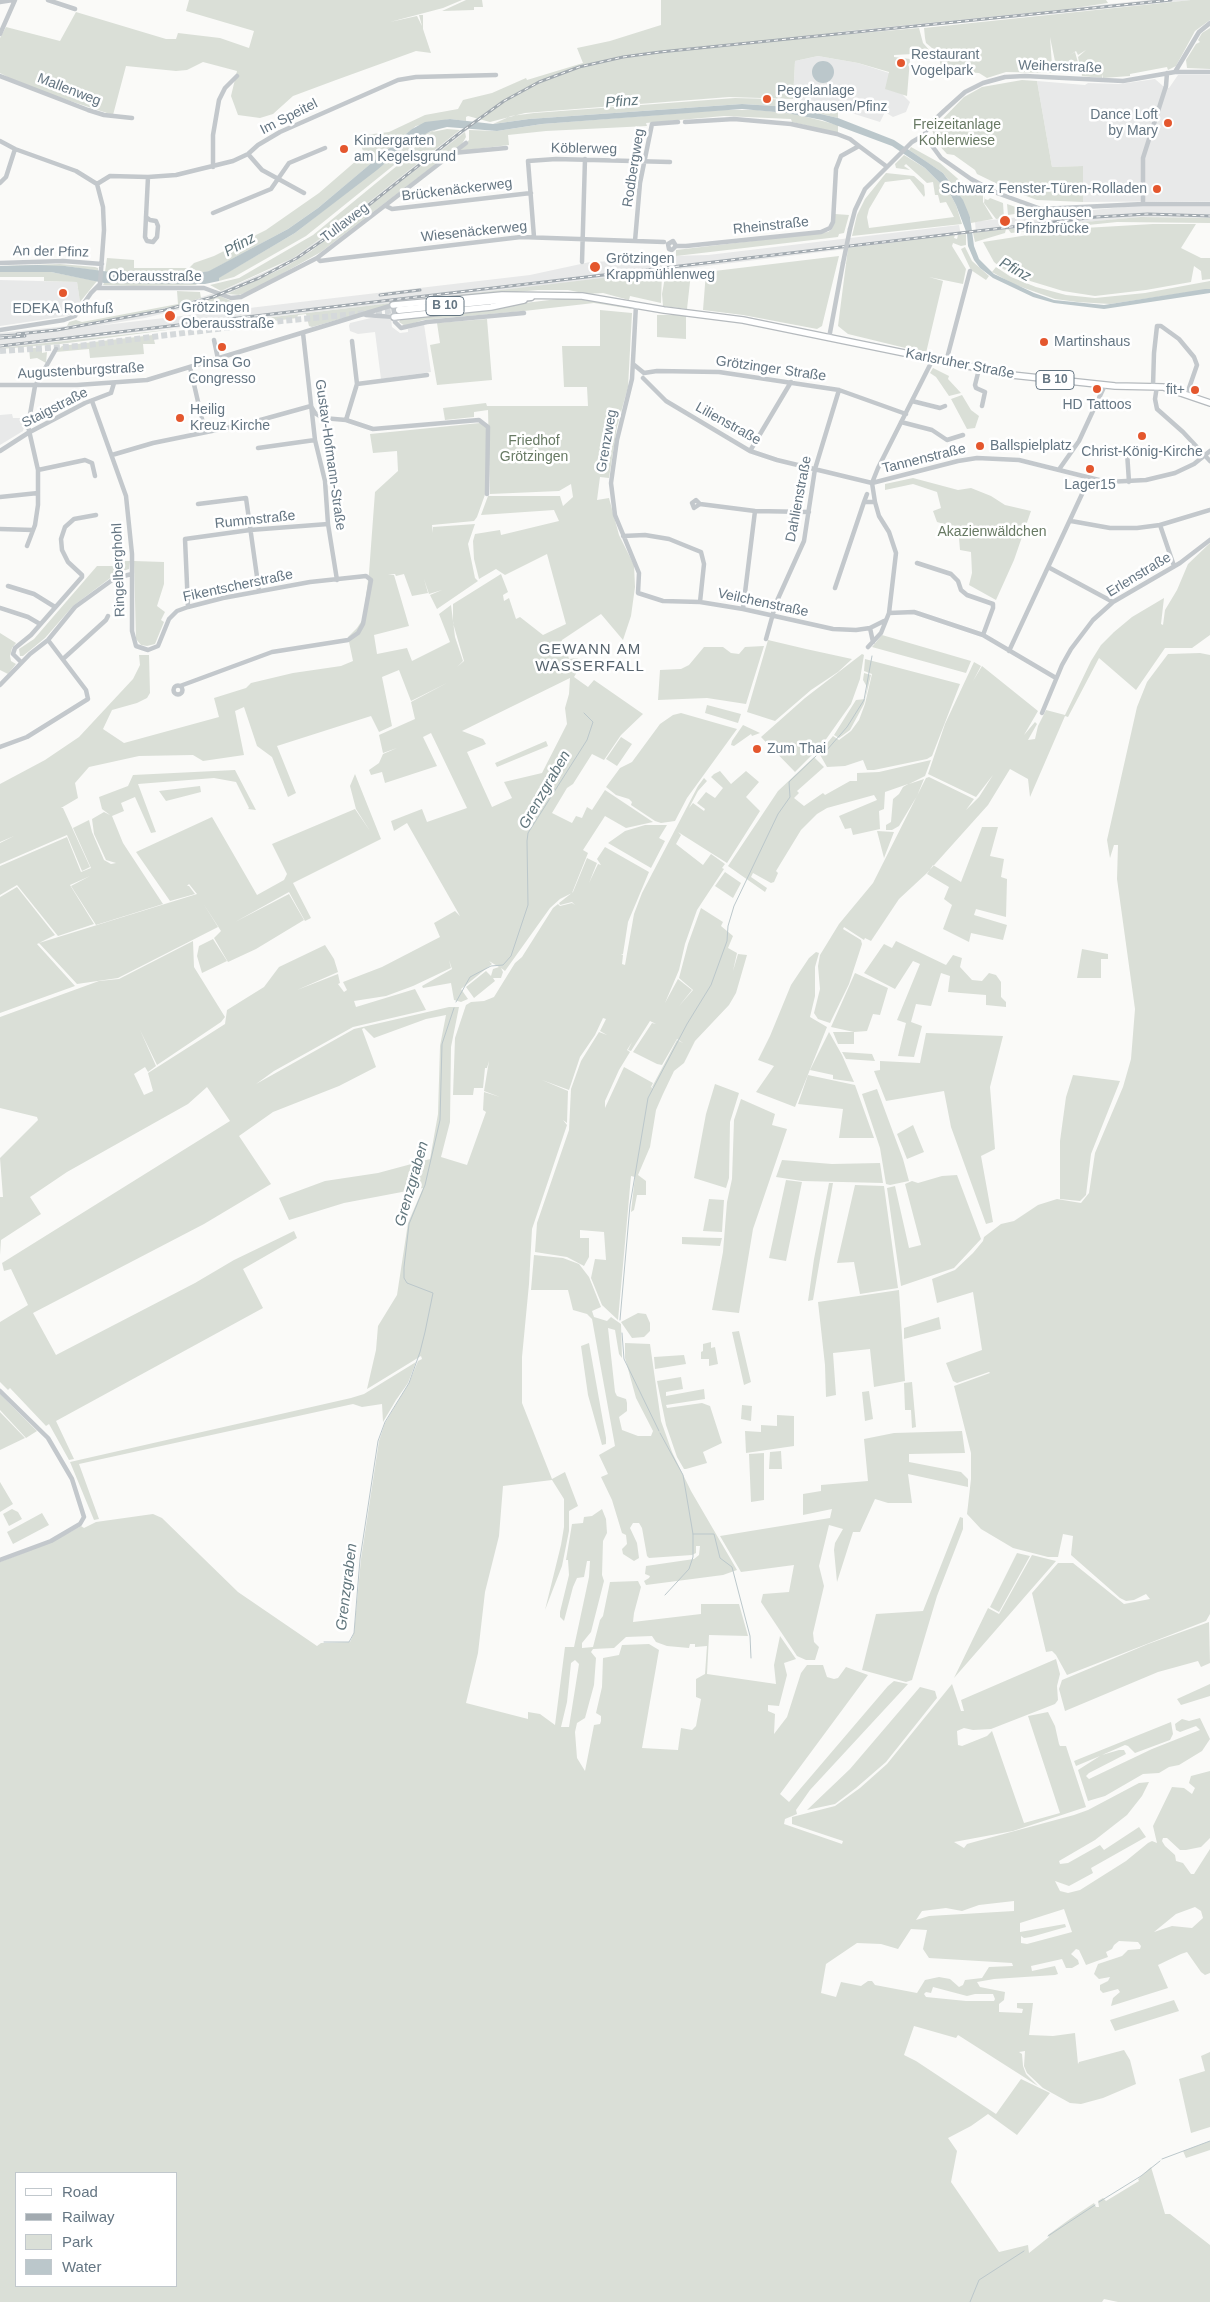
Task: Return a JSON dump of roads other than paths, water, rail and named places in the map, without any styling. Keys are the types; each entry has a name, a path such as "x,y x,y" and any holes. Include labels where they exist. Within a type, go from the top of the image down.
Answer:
{"highway":[{"name":"B 10","path":"399,310 531,297"}],"main road":[{"path":"393,305 494,296 531,297"},
{"name":"B 10","path":"531,297 575,296 744,320 829,338"},
{"path":"394,317 491,307 531,297"},
{"name":"Karlsruher Straße","path":"829,338 1012,375 1106,385 1155,386 1188,394 1210,403"}],"street":[{"path":"0,2 14,0"},
{"path":"0,34 14,0"},
{"path":"48,0 75,9"},
{"path":"1175,72 1199,32 1210,24"},
{"name":"Weiherstraße","path":"829,338 850,230 855,210 865,189 912,142 924,135 930,124 960,97 983,83 1025,76 1123,81 1175,72 1210,72"},
{"path":"1143,204 1143,158 1166,86 1167,73"},
{"name":"Im Speitel","path":"97,184 110,176 148,177 176,175 214,167 248,154 258,145 280,132 398,80 416,77 496,75"},
{"name":"Mallenweg","path":"0,76 88,110 104,115 132,118"},
{"path":"214,167 213,135 219,100 225,88 237,76"},
{"path":"684,122 734,119 791,124 837,134 850,139 886,166"},
{"name":"Rodbergweg","path":"635,240 644,161 652,124 678,122"},
{"path":"924,135 941,158 952,167 982,186 1025,204 1050,210 1143,204 1210,204"},
{"path":"0,141 15,149 76,170 97,184 104,218 102,266 99,286 91,293 79,312 71,318 0,330"},
{"name":"Tullaweg","path":"241,297 317,258 466,143"},
{"name":"Rheinstraße","path":"676,246 821,232 830,228 833,222 838,162 845,154 859,146"},
{"path":"212,213 271,189 289,164 325,148"},
{"path":"453,153 506,148"},
{"path":"0,183 6,177 15,149"},
{"path":"248,154 262,170 304,193"},
{"path":"582,262 585,159"},
{"name":"Köblerweg","path":"531,193 528,161 585,159 670,162"},
{"path":"146,217 156,222 158,226 157,240 153,242 146,239 146,217 148,177"},
{"path":"531,193 534,237"},
{"name":"Brückenäckerweg","path":"386,206 392,209 531,193"},
{"name":"Wiesenäckerweg","path":"317,258 320,261 510,238 534,237 664,242"},
{"name":"An der Pfinz","path":"0,263 63,261 102,266"},
{"path":"946,362 970,271"},
{"name":"Oberausstraße","path":"99,286 200,288 213,290 231,298 241,297"},
{"path":"393,305 394,317"},
{"name":"Augustenburgstraße","path":"0,385 35,386 147,380 393,305"},
{"name":"Grenzweg","path":"636,305 632,379 621,422 612,475 613,506 623,536 639,573 638,593"},
{"name":"Augustenburgstraße","path":"365,314 394,317 398,326 406,328 427,322 524,313"},
{"path":"1188,394 1197,365 1194,357 1179,339 1162,326 1157,326 1154,353 1157,409 1183,432 1210,461"},
{"name":"Gustav-Hofmann-Straße","path":"303,333 315,440 325,481 328,524 336,580"},
{"path":"214,340 218,359"},
{"path":"346,420 357,384 352,341"},
{"path":"27,546 38,516 38,470 28,433 35,386 56,349"},
{"path":"868,647 881,632 884,621 889,613 896,553 890,532 879,516 872,483 933,359"},
{"path":"632,379 644,376 633,364"},
{"path":"190,367 206,432"},
{"path":"978,369 975,386 985,392 982,406"},
{"name":"Grötzinger Straße","path":"644,376 674,371 719,372 791,382 839,390 906,414"},
{"path":"357,384 427,375"},
{"name":"Lilienstraße","path":"644,376 666,401 750,451 872,483"},
{"path":"750,451 791,382"},
{"name":"Staigstraße","path":"0,451 28,433 112,393 114,383"},
{"path":"1060,468 1079,441 1093,408 1104,392 1106,385"},
{"name":"Dahlienstraße","path":"766,639 780,592 804,541 815,469 839,390"},
{"name":"Ringelberghohl","path":"92,401 126,496 132,554 133,640 136,646 143,649"},
{"path":"912,401 940,408 945,406"},
{"path":"112,454 311,406 314,413 323,418 346,420 373,429 475,419 483,421 488,426 488,494"},
{"path":"901,422 932,430 947,440 963,435"},
{"path":"258,448 315,440"},
{"name":"Tannenstraße","path":"872,483 970,458 1019,460 1060,468 1089,479 1107,482 1129,482 1175,473 1206,456 1210,451"},
{"path":"1127,452 1129,482"},
{"path":"38,470 85,460 92,463 95,476"},
{"path":"1009,651 1089,479"},
{"path":"0,497 38,493"},
{"path":"835,588 866,494"},
{"path":"198,504 246,498 259,591"},
{"path":"864,502 875,502"},
{"path":"700,504 755,511 808,512"},
{"path":"1071,521 1110,528 1160,525 1210,510"},
{"path":"743,609 755,511"},
{"path":"21,662 13,654 15,648 31,635 82,577 62,550 61,539 65,527 74,519 96,515"},
{"name":"Rummstraße","path":"188,607 185,539 250,530 328,524"},
{"path":"1160,525 1174,566"},
{"path":"0,529 33,530"},
{"path":"623,536 645,535 669,538 701,552 704,564 700,602"},
{"name":"Erlenstraße","path":"1042,713 1056,678 1071,649 1093,620 1113,602 1174,566 1210,540"},
{"path":"917,563 951,574 958,581 961,590 967,595 991,603 994,606 983,635"},
{"path":"1048,567 1113,602"},
{"path":"0,686 21,662 48,640 75,607 114,578 132,574"},
{"name":"Fikentscherstraße","path":"143,649 154,649 158,646 169,619 177,611 188,607 259,591 369,577 371,585 363,624 354,637 340,643 272,652 180,686"},
{"path":"8,586 34,594 55,607"},
{"name":"Veilchenstraße","path":"638,593 663,601 700,602 743,609 833,629 856,630 870,628 884,621"},
{"path":"0,608 28,617 40,624"},
{"path":"889,613 914,612 983,635 1056,678"},
{"path":"63,659 106,620 108,616"},
{"path":"870,628 873,642"},
{"path":"0,747 27,737 88,699 86,690 48,640"},
{"path":"0,1391 48,1438 72,1479 84,1516 80,1524 51,1541 0,1560"}],"water":[{"path":"823,61 831,64 834,72 831,80 823,83 815,80 812,72 815,64"},
{"path":"742,104 790,107 838,118 894,140 943,173 963,200 970,217 974,246 979,259 994,274 1034,293 1054,300 1104,305 1205,289 1210,289 1210,293 1104,309 1054,303 1033,297 993,278 980,268 968,246 967,234 949,192 925,168 892,146 822,120 787,113 742,109 542,124 497,131 447,127 431,131 410,142 295,233 219,278 219,281 205,284 104,283 51,272 0,272 0,266 38,265 65,266 133,275 193,274 209,271 288,229 318,208 412,129 425,122 450,119 493,124 529,119"}],"waterway":[{"path":"819,754 826,751 847,727 864,700 872,656"},
{"name":"Grenzgraben","path":"456,1002 470,977 491,966 503,965 511,956 528,905 528,833 587,740 593,722 584,713"},
{"path":"620,1320 630,1205 648,1098 687,1024 711,985 727,941 728,926 734,906 778,814 790,797 789,782 816,756"},
{"name":"Grenzgraben","path":"324,1642 349,1642 354,1633 360,1559 378,1441 385,1422 409,1383 420,1352 433,1293 407,1283 404,1278 404,1267 409,1224 425,1185 440,1120 442,1044 454,1008"},
{"path":"622,1333 624,1359 659,1431"},
{"path":"660,1433 683,1475 693,1534 693,1557 689,1569 665,1595"},
{"path":"693,1534 714,1534 720,1558 732,1567 750,1636 751,1658"},
{"path":"1162,2159 1210,2141"},
{"path":"1099,2202 1141,2176 1160,2161"},
{"path":"1048,2236 1095,2205"},
{"path":"970,2302 979,2280 1024,2251"}],"tunnel":[{"path":"0,351 79,346 281,321 399,310"}],"tram line":[{"path":"0,335 17,334"}],"railway":[{"path":"17,334 57,330 165,310 213,297 259,278 297,258 332,234 461,132 504,101 539,82 579,67 623,57 660,52 1171,0"},
{"path":"0,346 1096,217 1148,214 1210,216"},
{"path":"380,295 420,290"},
{"path":"0,338 25,336"}],"place":[{"name":"Restaurant Vogelpark","path":"901,63"},
{"name":"Pegelanlage Berghausen/Pfinz","path":"767,99"},
{"name":"Dance Loft by Mary","path":"1168,123"},
{"name":"Kindergarten am Kegelsgrund","path":"344,149"},
{"name":"Schwarz Fenster-Türen-Rolladen","path":"1157,189"},
{"name":"Berghausen Pfinzbrücke","path":"1005,221"},
{"name":"Grötzingen Krappmühlenweg","path":"595,267"},
{"name":"EDEKA Rothfuß","path":"63,293"},
{"name":"Grötzingen Oberausstraße","path":"170,316"},
{"name":"Martinshaus","path":"1044,342"},
{"name":"Pinsa Go Congresso","path":"222,347"},
{"name":"HD Tattoos","path":"1097,389"},
{"name":"fit+","path":"1195,390"},
{"name":"Heilig Kreuz Kirche","path":"180,418"},
{"name":"Christ-König-Kirche","path":"1142,436"},
{"name":"Ballspielplatz","path":"980,446"},
{"name":"Lager15","path":"1090,469"},
{"name":"Zum Thai","path":"757,749"}],"district":[{"name":"GEWANN AM WASSERFALL","path":"590,658"}],"water label":[{"name":"Pfinz","path":"622,102"},
{"name":"Pfinz","path":"240,245"},
{"name":"Pfinz","path":"1015,270"}],"park label":[{"name":"Freizeitanlage Kohlerwiese","path":"957,134"},
{"name":"Friedhof Grötzingen","path":"534,450"},
{"name":"Akazienwäldchen","path":"992,532"}]}
